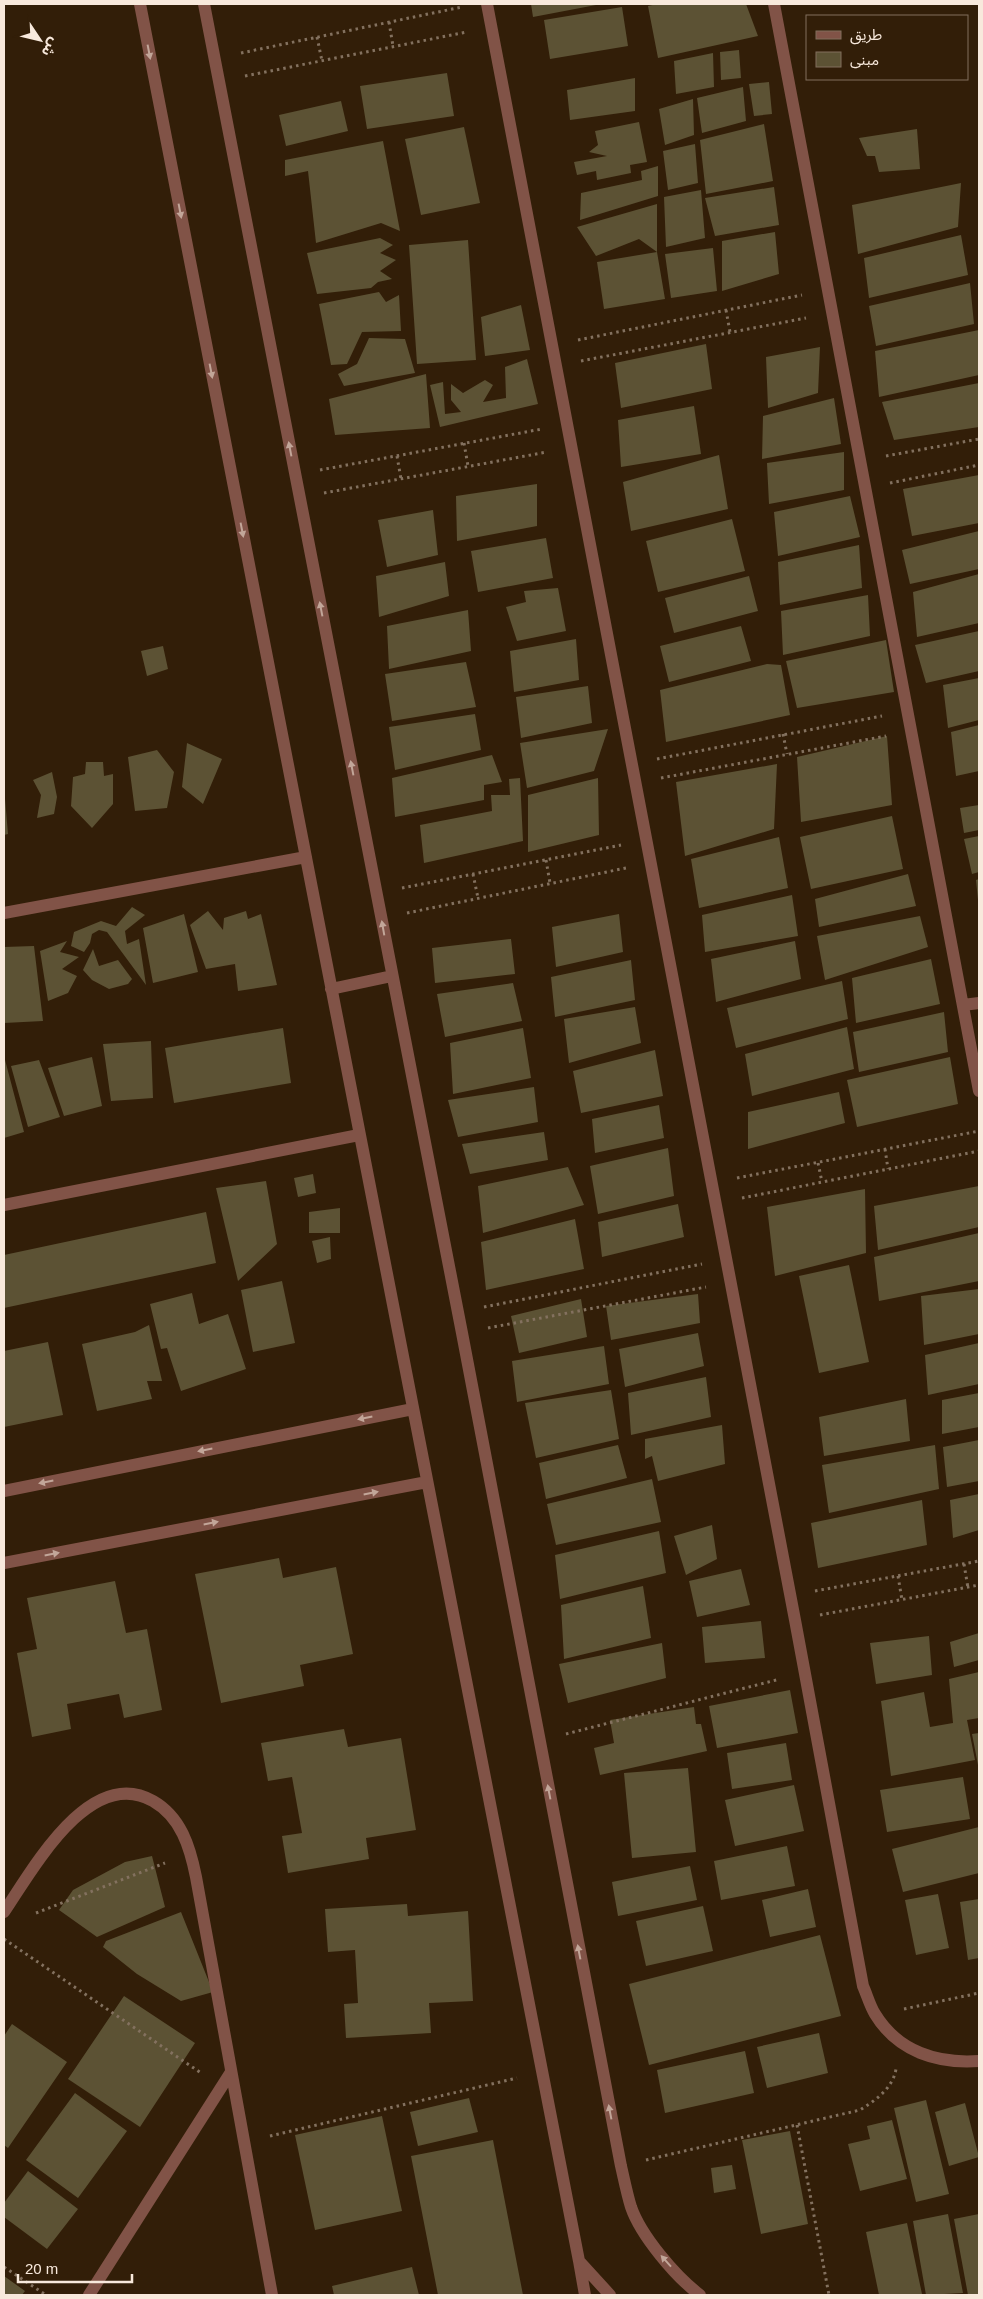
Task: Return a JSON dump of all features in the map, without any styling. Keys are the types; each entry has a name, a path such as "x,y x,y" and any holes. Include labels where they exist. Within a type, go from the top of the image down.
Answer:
{"street":[{"path":"140,4 585,2295"},
{"path":"204,4 458,1312 620,2166 632,2209 656,2251 689,2287 700,2295"},
{"path":"487,4 791,1596 863,1986 875,2014 896,2038 923,2055 954,2063 979,2061"},
{"path":"774,4 979,1091"},
{"path":"4,913 306,857"},
{"path":"331,989 392,976"},
{"path":"963,1005 979,1003"},
{"path":"4,1205 359,1135"},
{"path":"4,1491 413,1409"},
{"path":"4,1563 427,1482"},
{"path":"4,1912 60,1832 83,1811 109,1794 140,1793 166,1808 182,1830 191,1852 272,2295"},
{"path":"89,2295 231,2072"},
{"path":"579,2261 610,2295"}],"path":[{"path":"215,59 469,6"},
{"path":"389,22 393,46"},
{"path":"219,81 492,26"},
{"path":"317,37 322,61"},
{"path":"552,345 827,290"},
{"path":"726,310 730,332"},
{"path":"556,366 831,313"},
{"path":"295,474 568,424"},
{"path":"860,460 979,440"},
{"path":"464,444 468,466"},
{"path":"300,497 572,448"},
{"path":"397,456 401,479"},
{"path":"865,488 979,465"},
{"path":"632,764 907,711"},
{"path":"636,783 911,732"},
{"path":"783,734 787,754"},
{"path":"376,893 647,840"},
{"path":"546,860 550,883"},
{"path":"382,918 651,863"},
{"path":"473,874 478,898"},
{"path":"712,1183 979,1131"},
{"path":"885,1149 888,1169"},
{"path":"716,1204 979,1151"},
{"path":"818,1163 822,1182"},
{"path":"458,1312 727,1260"},
{"path":"462,1333 731,1283"},
{"path":"791,1596 979,1561"},
{"path":"964,1564 968,1588"},
{"path":"898,1576 902,1600"},
{"path":"795,1620 979,1585"},
{"path":"539,1741 805,1673"},
{"path":"30,1915 191,1852"},
{"path":"4,1939 222,2087"},
{"path":"875,2014 979,1993"},
{"path":"620,2166 860,2110 875,2101 887,2089 895,2073 898,2056 896,2038"},
{"path":"244,2142 542,2072"},
{"path":"797,2125 829,2295"},
{"path":"4,2267 46,2295"}],"building":[{"path":"531,4 596,4 596,5 533,17"},
{"path":"657,4 746,4 758,36 658,58 648,6"},
{"path":"622,7 628,46 550,59 544,20"},
{"path":"739,50 741,78 721,80 720,52"},
{"path":"713,53 714,87 676,94 674,61"},
{"path":"447,73 454,116 367,129 360,86"},
{"path":"635,78 635,111 570,120 567,90"},
{"path":"769,82 772,114 754,116 749,84"},
{"path":"743,87 746,121 702,133 697,98"},
{"path":"693,99 694,135 665,145 659,109"},
{"path":"341,101 348,131 286,146 279,115"},
{"path":"639,122 647,162 630,165 631,173 597,180 596,171 577,175 574,162 607,156 589,152 598,145 595,131"},
{"path":"764,124 773,181 706,194 700,140"},
{"path":"464,127 480,203 421,215 405,139"},
{"path":"917,129 920,169 879,172 875,156 867,156 859,138"},
{"path":"383,141 400,231 381,223 316,243 308,171 285,176 285,160"},
{"path":"695,144 698,183 668,190 663,151"},
{"path":"658,166 658,196 580,220 581,193 642,180 641,171"},
{"path":"961,183 958,227 858,254 852,205"},
{"path":"774,187 779,225 715,236 705,198"},
{"path":"701,190 705,238 666,247 664,197"},
{"path":"657,204 657,252 639,239 596,256 577,227"},
{"path":"775,232 779,274 722,291 722,241"},
{"path":"961,235 968,275 869,298 864,258"},
{"path":"380,238 393,245 380,253 396,260 380,271 392,279 378,282 371,288 317,294 307,253"},
{"path":"468,240 476,360 417,364 409,245"},
{"path":"713,248 717,291 671,298 665,254"},
{"path":"657,252 665,299 604,309 597,262"},
{"path":"970,283 974,324 876,346 869,306"},
{"path":"379,292 386,302 399,295 401,331 362,332 347,364 331,365 319,304"},
{"path":"521,305 530,350 485,356 481,317"},
{"path":"979,330 979,375 879,397 875,351"},
{"path":"369,338 405,339 415,373 344,386 338,374 357,364"},
{"path":"706,344 712,389 621,408 615,363"},
{"path":"820,347 818,393 768,408 766,357"},
{"path":"527,359 538,404 440,427 430,385 443,382 445,414 461,412 451,400 451,384 463,393 485,380 493,385 483,402 506,398 505,367"},
{"path":"426,374 430,428 335,435 329,399"},
{"path":"979,383 979,427 894,440 882,402"},
{"path":"834,398 841,444 762,459 763,416"},
{"path":"694,406 701,454 621,467 618,420"},
{"path":"844,452 844,490 769,504 767,463"},
{"path":"719,455 728,509 631,531 623,482"},
{"path":"979,475 979,523 912,536 903,489"},
{"path":"537,484 537,526 457,541 456,496"},
{"path":"850,496 860,537 778,556 774,512"},
{"path":"433,510 438,555 387,567 378,520"},
{"path":"732,519 745,571 658,592 646,541"},
{"path":"979,531 979,569 910,584 902,550"},
{"path":"546,538 553,578 478,592 471,551"},
{"path":"859,545 862,588 780,605 778,562"},
{"path":"445,562 449,596 379,617 376,576"},
{"path":"979,574 979,623 917,637 913,592"},
{"path":"749,576 758,611 674,633 665,598"},
{"path":"558,588 566,631 517,641 506,607 526,602 524,591"},
{"path":"868,595 870,636 783,655 781,611"},
{"path":"468,610 471,651 389,669 387,626"},
{"path":"741,626 751,661 669,682 660,646"},
{"path":"979,631 979,671 926,683 915,645"},
{"path":"576,639 579,680 514,692 510,651"},
{"path":"886,640 894,692 797,708 786,661"},
{"path":"163,646 168,669 147,676 141,651"},
{"path":"466,662 476,707 392,721 385,674"},
{"path":"767,664 781,665 790,715 666,742 660,690"},
{"path":"979,678 979,720 948,728 943,685"},
{"path":"588,686 592,723 521,738 516,697"},
{"path":"475,714 481,750 395,770 389,727"},
{"path":"979,725 979,771 956,776 951,732"},
{"path":"608,729 594,771 527,788 520,743"},
{"path":"887,736 892,805 801,822 797,757"},
{"path":"187,743 222,759 203,804 182,787"},
{"path":"157,750 174,772 167,808 135,811 128,757"},
{"path":"492,755 502,782 484,785 484,800 395,817 392,778"},
{"path":"86,762 103,762 104,776 113,774 113,804 92,828 71,806 73,777 85,774"},
{"path":"777,764 774,829 685,856 676,782"},
{"path":"52,772 57,797 54,814 37,818 41,795 33,780"},
{"path":"520,778 523,841 424,863 420,825 492,811 491,795 510,795 509,779"},
{"path":"598,778 599,835 528,852 528,795"},
{"path":"4,787 8,834 4,835"},
{"path":"979,805 979,830 964,833 960,808"},
{"path":"892,816 903,869 811,889 800,837"},
{"path":"979,836 979,872 972,874 964,839"},
{"path":"779,837 788,888 699,908 691,859"},
{"path":"908,874 916,906 819,927 815,899"},
{"path":"979,879 979,900 978,900 976,880"},
{"path":"792,895 798,936 705,952 702,915"},
{"path":"132,907 145,915 125,931 127,944 139,939 146,985 107,932 99,930 92,934 90,943 84,952 71,946 74,932 101,921 116,926"},
{"path":"208,911 223,930 224,918 246,911 248,919 261,914 277,985 238,991 235,964 206,969 190,925"},
{"path":"184,914 198,972 153,983 143,928"},
{"path":"619,914 623,952 556,967 552,927"},
{"path":"920,916 928,947 825,980 817,936"},
{"path":"511,939 515,974 435,983 432,948"},
{"path":"67,941 60,952 79,957 62,969 77,976 68,993 48,1001 40,951"},
{"path":"795,941 801,979 716,1002 711,959"},
{"path":"34,946 43,1021 4,1023 4,947"},
{"path":"93,949 99,966 118,960 132,979 128,984 109,989 92,980 83,970"},
{"path":"931,959 940,1004 856,1023 852,978"},
{"path":"631,960 635,1000 555,1017 551,977"},
{"path":"842,981 848,1019 736,1048 727,1008"},
{"path":"513,983 522,1021 445,1037 437,994"},
{"path":"635,1007 641,1043 569,1063 564,1019"},
{"path":"944,1012 948,1052 859,1072 853,1032"},
{"path":"847,1027 854,1069 752,1096 745,1054"},
{"path":"283,1028 291,1083 174,1103 165,1048"},
{"path":"523,1028 531,1078 453,1094 450,1043"},
{"path":"151,1041 153,1098 111,1101 103,1044"},
{"path":"655,1050 663,1096 581,1113 573,1071"},
{"path":"4,1056 24,1132 4,1138"},
{"path":"92,1057 102,1106 64,1116 48,1068"},
{"path":"950,1057 958,1104 857,1127 847,1080"},
{"path":"39,1060 60,1117 28,1127 11,1066"},
{"path":"534,1087 538,1122 458,1137 448,1100"},
{"path":"839,1092 845,1123 748,1149 748,1112"},
{"path":"659,1105 664,1138 595,1153 592,1119"},
{"path":"544,1132 548,1160 470,1174 462,1144"},
{"path":"668,1148 674,1196 598,1214 590,1166"},
{"path":"568,1167 584,1205 483,1233 478,1186"},
{"path":"313,1174 316,1193 298,1197 294,1178"},
{"path":"266,1181 277,1244 238,1281 216,1188"},
{"path":"979,1186 979,1227 878,1250 874,1206"},
{"path":"865,1189 866,1253 775,1276 767,1207"},
{"path":"678,1204 684,1237 602,1257 598,1222"},
{"path":"340,1208 340,1233 309,1233 309,1212"},
{"path":"206,1212 216,1263 4,1308 4,1255"},
{"path":"575,1219 584,1269 486,1290 481,1242"},
{"path":"979,1233 979,1281 879,1301 874,1257"},
{"path":"330,1237 331,1259 317,1263 312,1241"},
{"path":"849,1265 869,1362 819,1373 799,1276"},
{"path":"282,1281 295,1343 253,1352 241,1290"},
{"path":"979,1289 979,1334 924,1345 921,1296"},
{"path":"192,1293 199,1324 228,1314 246,1369 181,1391 167,1348 161,1349 150,1304"},
{"path":"698,1294 700,1323 611,1340 606,1306"},
{"path":"581,1299 587,1337 519,1353 511,1316"},
{"path":"149,1325 162,1381 147,1381 152,1399 97,1411 82,1344 135,1332"},
{"path":"698,1333 704,1366 625,1387 619,1349"},
{"path":"48,1342 63,1415 4,1427 4,1351"},
{"path":"979,1343 979,1384 928,1395 925,1355"},
{"path":"604,1346 609,1384 517,1402 512,1361"},
{"path":"706,1377 711,1417 631,1435 628,1393"},
{"path":"611,1390 619,1439 536,1458 525,1403"},
{"path":"979,1393 979,1427 942,1434 942,1400"},
{"path":"906,1399 910,1441 824,1456 819,1417"},
{"path":"722,1425 725,1464 658,1481 652,1456 645,1459 645,1439"},
{"path":"979,1440 979,1481 947,1487 943,1447"},
{"path":"618,1445 627,1478 546,1499 539,1463"},
{"path":"935,1445 939,1489 829,1513 822,1465"},
{"path":"652,1479 661,1522 556,1545 547,1504"},
{"path":"979,1494 979,1530 953,1538 950,1500"},
{"path":"922,1500 927,1545 818,1568 811,1523"},
{"path":"712,1525 717,1559 686,1575 674,1536"},
{"path":"659,1531 666,1573 560,1599 555,1555"},
{"path":"279,1558 283,1578 336,1567 353,1654 300,1665 304,1686 221,1703 195,1574"},
{"path":"741,1569 750,1605 697,1617 689,1581"},
{"path":"115,1581 126,1633 147,1629 162,1710 124,1718 119,1694 67,1704 71,1729 32,1737 17,1653 37,1649 27,1598"},
{"path":"643,1586 651,1638 564,1659 561,1605"},
{"path":"761,1621 765,1658 705,1663 702,1627"},
{"path":"979,1633 979,1660 954,1667 950,1642"},
{"path":"929,1636 932,1675 876,1684 870,1643"},
{"path":"662,1643 666,1678 568,1703 559,1664"},
{"path":"979,1672 979,1718 967,1720 975,1760 891,1776 881,1701 924,1692 930,1727 953,1723 949,1679"},
{"path":"790,1690 798,1733 717,1748 709,1706"},
{"path":"694,1707 696,1724 701,1724 707,1751 600,1775 594,1748 614,1743 610,1720"},
{"path":"344,1729 348,1747 401,1738 416,1830 366,1838 369,1859 288,1873 282,1836 302,1833 292,1777 268,1781 261,1743"},
{"path":"979,1733 979,1765 978,1765 972,1734"},
{"path":"786,1743 792,1780 732,1789 727,1753"},
{"path":"688,1768 696,1852 632,1858 624,1773"},
{"path":"963,1777 970,1819 887,1832 880,1790"},
{"path":"794,1785 804,1831 735,1846 725,1800"},
{"path":"979,1827 979,1873 903,1892 892,1849"},
{"path":"787,1846 795,1886 721,1900 714,1861"},
{"path":"152,1856 165,1907 97,1937 59,1910 73,1890 125,1862"},
{"path":"690,1866 697,1900 618,1916 612,1882"},
{"path":"808,1889 816,1927 770,1937 762,1900"},
{"path":"938,1894 949,1948 916,1955 905,1900"},
{"path":"979,1899 979,1958 968,1960 960,1902"},
{"path":"407,1904 408,1916 468,1911 473,2001 429,2003 431,2033 346,2038 344,2004 358,2003 355,1950 328,1952 325,1909"},
{"path":"703,1906 713,1951 646,1966 636,1921"},
{"path":"181,1912 213,1992 181,2001 137,1974 103,1947 106,1941"},
{"path":"820,1935 841,2016 649,2065 629,1984"},
{"path":"124,1996 195,2043 140,2127 68,2079"},
{"path":"12,2024 67,2062 8,2148 4,2145 4,2036"},
{"path":"819,2033 828,2073 767,2088 757,2047"},
{"path":"745,2051 754,2093 665,2113 657,2070"},
{"path":"75,2093 127,2131 78,2198 26,2160"},
{"path":"469,2098 478,2132 418,2146 410,2112"},
{"path":"926,2100 949,2194 916,2202 894,2108"},
{"path":"965,2103 979,2157 949,2166 935,2112"},
{"path":"382,2116 402,2211 315,2230 295,2135"},
{"path":"892,2120 907,2179 860,2191 848,2144 870,2139 867,2126"},
{"path":"790,2131 808,2224 761,2234 742,2140"},
{"path":"493,2140 523,2295 438,2295 411,2156"},
{"path":"732,2165 736,2189 714,2193 711,2168"},
{"path":"28,2171 78,2209 47,2249 4,2217 4,2203"},
{"path":"948,2214 963,2293 926,2295 913,2221"},
{"path":"979,2214 979,2295 968,2295 954,2219"},
{"path":"907,2223 922,2294 879,2295 866,2232"},
{"path":"412,2267 419,2295 334,2295 332,2286"},
{"path":"4,2276 25,2291 22,2295 4,2295"}]}
